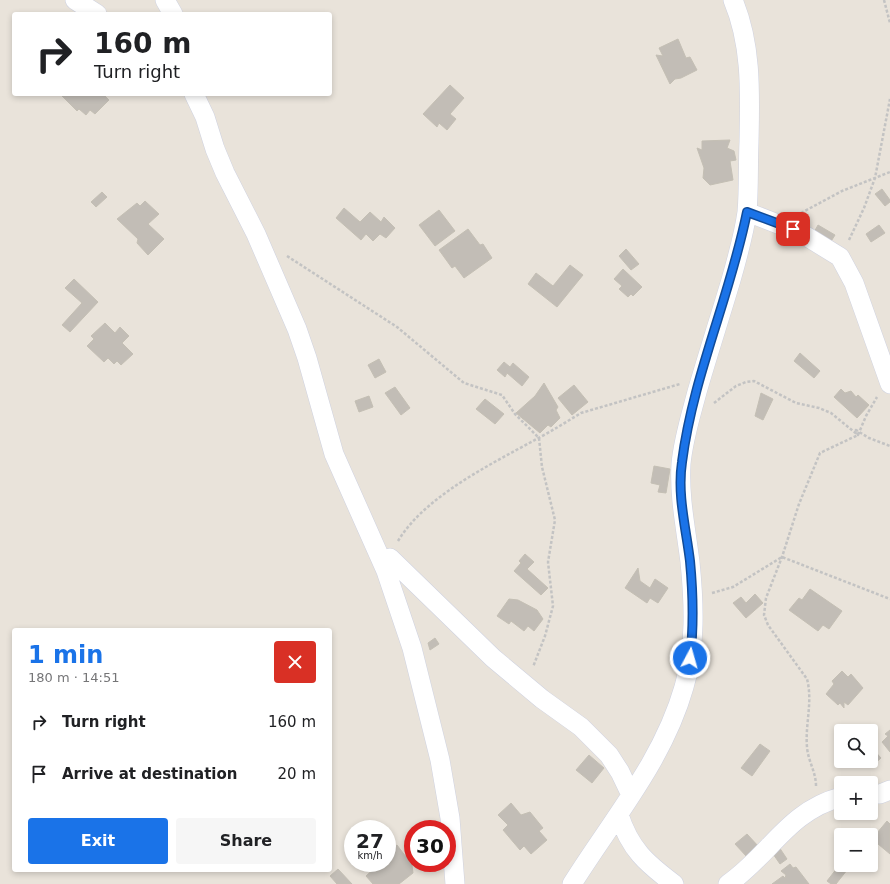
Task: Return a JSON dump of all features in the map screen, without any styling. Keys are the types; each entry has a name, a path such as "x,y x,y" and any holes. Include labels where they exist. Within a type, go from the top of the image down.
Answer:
{"street":[{"path":"75,0 93,12"},
{"path":"165,0 172,12"},
{"path":"572,884 619,815 656,755 668,730 685,684 692,644 692,599 690,562 681,494 681,463 688,425 732,277 747,212 750,98 747,51 741,21 733,0"},
{"path":"195,96 205,117 215,149 225,173 256,234 297,329 334,454 386,571 409,641 429,713 440,760 450,818 455,884"},
{"path":"747,212 801,232 840,257 854,283 890,383"},
{"path":"390,558 493,658 581,727 609,756 620,772 631,795"},
{"path":"878,794 890,790"},
{"path":"728,884 750,867 788,826 809,809 834,800"},
{"path":"619,815 625,835 634,848 674,884"}],"path":[{"path":"884,0 890,23"},
{"path":"840,257 859,221 874,178 890,99"},
{"path":"784,225 814,206 842,192 890,172"},
{"path":"284,254 397,327 464,383 502,395 515,414 539,438 542,467 554,520 548,562 553,606 545,636 526,685"},
{"path":"390,558 407,527 423,511 479,471 581,413 701,378"},
{"path":"712,406 736,386 754,381 796,403 819,408 831,413 858,435"},
{"path":"809,809 816,786 816,775 808,758 807,745 810,688 807,679 768,625 764,615 766,598 782,557 798,504 810,472 820,453 858,435 876,398 890,383"},
{"path":"858,435 856,430 869,438 890,446"},
{"path":"692,599 733,587 782,557"},
{"path":"782,557 890,599"}],"building":[{"path":"678,39 686,58 690,57 697,70 681,78 675,79 670,84 656,55 663,56 659,48"},
{"path":"450,85 464,98 450,114 456,119 447,130 439,123 437,127 423,114"},
{"path":"62,96 105,96 109,100 95,114 90,110 86,115 79,109 77,111"},
{"path":"730,140 727,148 734,151 736,160 730,161 733,180 710,185 703,178 704,168 697,148 702,150 702,141"},
{"path":"882,189 890,200 890,202 885,206 875,194"},
{"path":"102,192 107,197 96,207 91,202"},
{"path":"145,201 159,214 148,224 164,239 148,255 137,243 138,239 117,219 137,203 140,206"},
{"path":"344,208 360,222 370,212 381,222 384,217 395,228 386,238 380,234 373,241 366,234 361,240 336,218"},
{"path":"439,210 455,231 435,246 419,225"},
{"path":"818,225 835,235 830,243 813,234"},
{"path":"879,225 885,233 871,242 866,234"},
{"path":"468,229 480,245 483,244 492,258 464,278 455,266 452,268 439,250"},
{"path":"626,249 639,264 631,270 619,256"},
{"path":"570,265 583,275 557,307 528,284 536,273 553,286"},
{"path":"623,269 642,287 633,296 631,294 628,297 619,289 622,286 614,279"},
{"path":"74,279 98,302 70,332 62,325 82,303 65,288"},
{"path":"105,323 115,333 120,327 129,336 122,343 133,354 121,365 117,361 114,364 108,358 104,362 87,346 94,339 91,336"},
{"path":"800,353 820,371 814,378 794,361"},
{"path":"379,359 386,372 375,378 368,365"},
{"path":"504,362 510,367 513,363 529,377 522,386 507,373 505,377 497,370"},
{"path":"544,383 558,407 556,410 560,418 551,427 548,425 540,433 516,413 535,396"},
{"path":"574,385 588,402 572,415 558,398"},
{"path":"395,387 410,408 401,415 385,393"},
{"path":"841,389 845,393 851,391 856,397 858,395 869,405 857,418 834,397"},
{"path":"761,393 773,399 763,420 755,416"},
{"path":"369,396 373,407 359,412 355,401"},
{"path":"485,399 504,414 495,424 476,409"},
{"path":"654,466 670,469 666,493 658,492 660,485 651,483"},
{"path":"525,554 534,562 527,569 548,588 541,595 514,571 521,563 519,561"},
{"path":"638,568 640,581 650,588 655,579 668,588 658,603 650,598 647,603 625,588"},
{"path":"810,589 842,611 829,629 823,625 818,631 789,610 799,598 802,600"},
{"path":"755,594 763,603 746,618 733,603 741,597 746,603"},
{"path":"509,599 518,600 537,610 543,619 534,631 528,626 524,631 511,621 509,624 497,616"},
{"path":"435,638 439,644 430,650 428,643"},
{"path":"842,671 848,677 851,674 863,688 848,705 844,702 844,708 840,703 838,705 826,694 834,684 832,681"},
{"path":"890,730 890,752 882,742 888,736 885,734"},
{"path":"760,744 770,751 752,776 741,768"},
{"path":"589,755 604,768 592,783 576,770"},
{"path":"511,803 521,815 530,812 543,828 539,831 547,840 531,854 524,846 520,850 503,830 508,825 498,815"},
{"path":"887,821 890,824 890,854 878,844 878,832"},
{"path":"747,834 759,847 747,857 735,844"},
{"path":"777,844 787,859 780,864 771,851"},
{"path":"397,845 404,854 404,872 413,873 399,884 373,884 366,876 370,872 396,872"},
{"path":"790,864 793,868 796,867 809,884 772,884 783,876 785,878 786,875 781,871"},
{"path":"338,869 352,884 337,884 330,876"},
{"path":"834,872 845,872 836,884 831,884 827,881"}],"route":[{"path":"690,658 692,644 690,562 681,494 681,463 688,425 717,323 732,277 747,212 793,229"}]}
